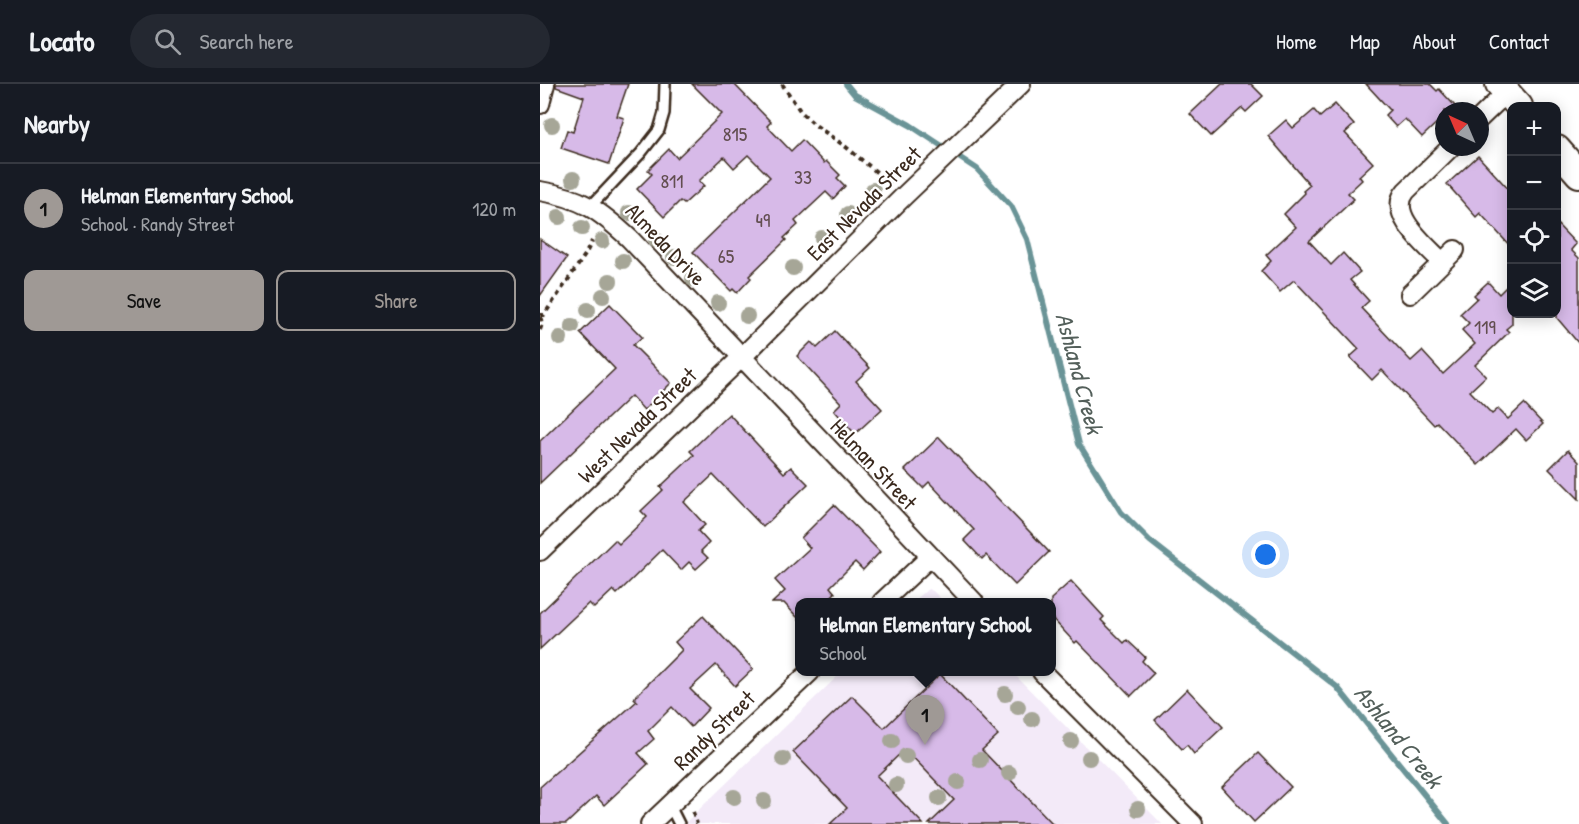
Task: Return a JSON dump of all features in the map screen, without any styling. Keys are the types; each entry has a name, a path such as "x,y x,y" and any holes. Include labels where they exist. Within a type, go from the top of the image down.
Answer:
{"street":[{"path":"540,104 545,84"},
{"name":"East Nevada Street","path":"741,358 1021,84"},
{"path":"1489,110 1508,94"},
{"path":"1561,154 1579,174"},
{"path":"1410,294 1449,256 1410,227 1399,204 1407,190 1442,156"},
{"name":"Almeda Drive","path":"540,191 591,206 606,216 630,238 741,358"},
{"name":"West Nevada Street","path":"540,551 741,358"},
{"name":"Helman Street","path":"741,358 969,598"},
{"path":"887,598 930,558"},
{"name":"Randy Street","path":"650,824 806,676"},
{"path":"1046,676 1193,824"}],"lane":[{"path":"591,206 660,130 664,113 665,84"},
{"path":"669,806 679,824"}],"path":[{"path":"782,84 801,112 815,125 861,158 904,196"},
{"path":"540,330 542,324 540,315 543,315 592,241"},
{"path":"693,812 697,824"}],"shaded area":[{"path":"928,589 940,598 918,598"},
{"path":"838,676 1016,676 1162,824 684,824"}],"building":[{"path":"556,84 628,84 617,116 624,118 609,164 561,148 567,130 573,132 584,97 556,87"},
{"path":"692,84 734,84 771,122 767,126 791,151 802,140 824,163 826,161 840,175 837,178 845,186 833,199 826,192 795,221 798,225 784,238 786,240 749,276 751,278 737,293 733,289 731,291 693,252 770,177 748,155 734,168 724,157 699,181 704,186 684,204 680,201 664,217 637,189 652,174 648,170 669,149 677,158 722,114"},
{"path":"1222,84 1251,84 1263,96 1246,112 1242,108 1211,136 1190,114"},
{"path":"1366,84 1430,84 1437,91 1439,89 1451,102 1435,102 1435,125 1422,137 1405,119 1396,127 1385,115 1390,110"},
{"path":"1335,104 1354,125 1345,133 1373,163 1359,176 1362,180 1348,193 1354,199 1309,241 1331,265 1343,253 1360,272 1350,280 1369,301 1361,308 1411,361 1422,351 1443,374 1475,344 1462,330 1469,323 1460,314 1477,298 1474,295 1488,282 1499,294 1507,286 1507,318 1512,318 1512,324 1506,329 1509,332 1475,365 1486,376 1470,391 1492,414 1498,409 1508,419 1524,404 1543,424 1526,440 1516,429 1478,465 1437,422 1434,425 1382,370 1372,380 1350,357 1359,349 1294,280 1280,292 1261,271 1271,261 1266,255 1296,227 1284,214 1310,185 1268,136 1286,120 1293,128 1314,110 1320,117"},
{"path":"1478,156 1507,188 1507,243 1480,213 1476,217 1447,184"},
{"path":"1561,228 1576,244 1571,250 1579,258 1579,344 1557,318 1561,318"},
{"path":"540,239 567,258 540,296"},
{"path":"610,304 642,337 633,345 671,383 644,410 631,396 540,483 540,441 615,369 580,333"},
{"path":"835,331 870,368 856,381 882,409 855,434 834,410 841,403 797,356 811,342 817,348"},
{"path":"729,414 784,473 791,467 808,484 763,527 713,475 684,502 705,525 698,531 709,543 701,551 708,558 696,569 689,562 681,570 662,550 617,594 613,590 594,608 589,603 540,649 540,613 615,540 619,544 647,517 641,511 663,490 660,487 694,455 690,451"},
{"path":"939,437 1049,552 1015,585 986,555 982,559 964,540 974,530 929,482 923,488 905,470"},
{"path":"1568,450 1579,462 1579,499 1549,469"},
{"path":"834,505 880,552 863,570 855,562 830,587 835,593 830,598 795,598 795,615 784,603 772,603 785,591 775,580 810,548 801,538"},
{"path":"1071,581 1104,617 1101,620 1124,643 1127,640 1145,657 1142,661 1154,673 1131,696 1056,622 1056,598 1052,598"},
{"path":"703,616 753,669 735,686 716,665 690,689 709,708 691,727 672,707 648,731 654,739 638,753 648,764 604,805 596,796 566,824 540,824 540,787 637,701 634,698 682,650 675,642"},
{"path":"938,676 942,676 998,735 982,750 1053,824 929,824 954,800 905,749 877,776 923,824 830,824 847,808 793,752 852,696 884,728"},
{"path":"1187,689 1223,727 1194,754 1187,745 1182,749 1155,720"},
{"path":"1258,753 1291,787 1254,822 1222,787"}],"waterway":[{"name":"Ashland Creek","path":"846,84 855,95 910,125 977,169 1011,206 1027,239 1079,444 1121,512 1150,541 1337,687 1448,824"}],"place":[{"name":"Helman Elementary School","path":"925,745"}]}
